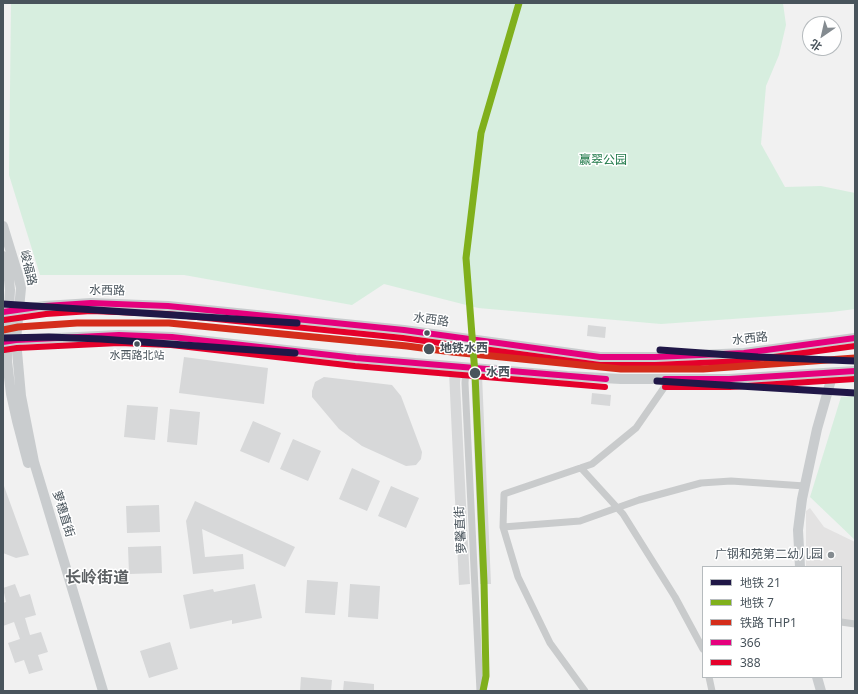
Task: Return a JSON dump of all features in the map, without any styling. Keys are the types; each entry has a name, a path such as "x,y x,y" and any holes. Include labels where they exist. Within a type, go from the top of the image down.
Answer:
{"main road":[{"name":"峻福路","path":"3,226 21,288 11,311"},
{"name":"峻福路","path":"3,256 8,270 10,290 11,311 8,341"},
{"name":"水西路","path":"11,311 45,306 90,303 168,306 404,330 600,357 655,357 744,353 855,338"},
{"path":"8,341 119,335 172,337 348,357 598,378 728,379 855,371"},
{"name":"萝穗直街","path":"8,341 7,361 11,394 23,445 97,691"},
{"name":"萝穗直街","path":"8,341 34,462 103,691"},
{"path":"800,566 798,530 805,486 832,372"},
{"path":"817,678 821,691"}],"street":[{"name":"萝馨直街","path":"466,367 480,691"},
{"path":"585,691 550,643 518,577 503,527 504,494 592,464 636,428 670,379"},
{"path":"582,468 623,514 675,597 702,647"},
{"path":"503,527 580,522 639,500 701,483 731,481 805,486"},
{"path":"842,622 855,624"},
{"path":"709,678 712,691"}],"shaded area":[{"name":"广钢和苑第二幼儿园","path":"810,508 824,527 855,542 855,624 842,625 842,566 806,566 806,511"}],"green space":[{"name":"赢翠公园","path":"11,3 783,3 786,25 779,55 766,86 761,144 785,187 821,186 855,193 855,309 832,312 661,324 478,308 384,284 352,305 184,275 40,275 9,175"},
{"path":"855,396 855,540 810,497 841,397"}],"building":[{"path":"588,325 606,327 605,338 587,336"},
{"path":"184,357 268,368 264,404 179,393"},
{"path":"449,372 461,373 460,383 470,584 459,585"},
{"path":"471,374 482,375 491,584 480,584"},
{"path":"324,377 392,385 401,396 422,452 421,459 416,465 406,466 362,446 339,429 312,397 315,382"},
{"path":"592,393 611,395 610,406 591,404"},
{"path":"127,405 158,407 155,440 124,437"},
{"path":"170,409 200,412 197,445 167,442"},
{"path":"253,421 281,433 269,463 240,451"},
{"path":"293,439 321,451 308,481 280,469"},
{"path":"352,468 380,481 367,511 339,499"},
{"path":"3,486 29,555 16,558 3,553"},
{"path":"391,486 419,498 406,528 378,516"},
{"path":"195,501 295,547 285,567 202,529 205,557 243,554 244,569 193,574 186,521"},
{"path":"159,505 160,532 127,533 126,506"},
{"path":"161,546 162,573 129,574 128,547"},
{"path":"307,580 338,582 335,615 305,613"},
{"path":"15,584 20,597 30,594 36,615 25,618 30,635 41,632 48,652 38,655 43,670 29,674 24,660 15,663 8,643 20,639 14,622 3,626 3,603 6,602 3,588"},
{"path":"255,584 262,618 232,624 232,620 190,629 183,595 213,589 214,592"},
{"path":"350,584 380,586 378,619 348,617"},
{"path":"170,642 178,669 149,678 140,651"},
{"path":"301,677 332,680 331,691 300,691"},
{"path":"344,681 374,684 374,691 343,691"}],"metro line":[{"name":"7","path":"483,691 486,676 484,582 475,374 466,258 481,133 519,3"},
{"name":"21","path":"3,304 297,323"},
{"name":"21","path":"3,338 49,337 101,339 295,353"},
{"name":"21","path":"660,350 758,357 855,361"},
{"name":"21","path":"657,381 855,393"}],"rail line":[{"name":"THP1","path":"3,330 18,327 77,323 169,323 407,346 621,369 703,369 855,358"}],"transit line":[{"name":"366","path":"3,312 45,306 91,303 168,306 404,330 600,357 655,357 744,353 855,338"},
{"name":"388","path":"4,320 46,314 91,311 167,314 403,338 600,365 655,365 744,361 855,346"},
{"name":"366","path":"3,342 16,340 119,335 172,337 356,358 606,379"},
{"name":"388","path":"4,350 17,348 119,343 171,345 355,366 605,387"},
{"name":"366","path":"665,379 729,379 855,371"},
{"name":"388","path":"665,387 730,387 855,379"}],"place":[{"name":"水西路北站","path":"137,344"},
{"name":"地铁水西","path":"429,349"},
{"name":"水西","path":"475,373"},
{"name":"广钢和苑第二幼儿园","path":"831,555"}],"district":[{"name":"长岭街道","path":"97,578"}]}
